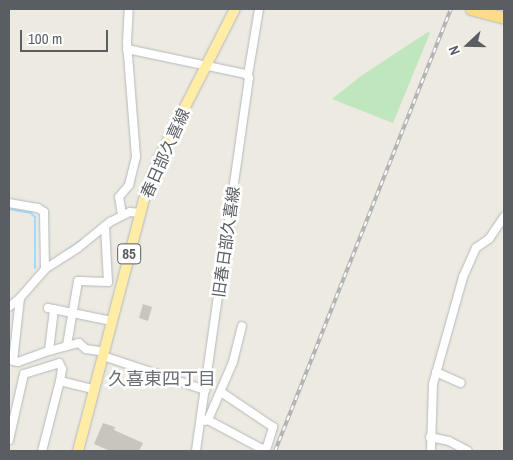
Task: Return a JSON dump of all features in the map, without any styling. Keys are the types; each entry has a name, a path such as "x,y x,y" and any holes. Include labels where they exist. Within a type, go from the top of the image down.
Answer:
{"highway":[{"path":"471,9 504,18"}],"main road":[{"name":"春日部久喜線","path":"78,451 140,213 159,158 235,9"}],"street":[{"path":"122,216 119,197 129,185 136,157 127,50 129,9"},
{"name":"旧春日部久喜線","path":"196,451 204,420 204,390 259,9"},
{"path":"127,50 248,76"},
{"path":"9,203 38,208 44,212 45,269"},
{"path":"9,307 20,298 45,269 79,247 105,226 130,212 140,213"},
{"path":"431,451 433,384 463,277 476,248 489,239 504,217"},
{"path":"67,345 78,281 106,283 109,277 105,226"},
{"path":"109,277 122,280"},
{"path":"20,298 13,361 18,362 49,350 79,343 86,349 204,390"},
{"path":"49,350 51,308 112,321"},
{"path":"221,392 273,426 267,447 262,449 204,420 221,392 233,362 242,326"},
{"path":"9,440 24,374 59,363 62,369 60,381 42,451"},
{"path":"436,372 461,383"},
{"path":"60,381 95,390"},
{"path":"430,437 449,441 468,451"}],"green space":[{"path":"428,32 430,33 393,123 332,99 361,76"}],"building":[{"path":"143,304 152,307 148,321 139,318"},
{"path":"103,423 115,427 114,430 143,443 139,451 110,451 94,444"}],"waterway":[{"path":"9,209 31,213 35,217 35,268"},
{"path":"66,251 82,240"}],"railway":[{"path":"275,451 451,9"}],"district":[{"name":"久喜東四丁目","path":"162,379"}]}
